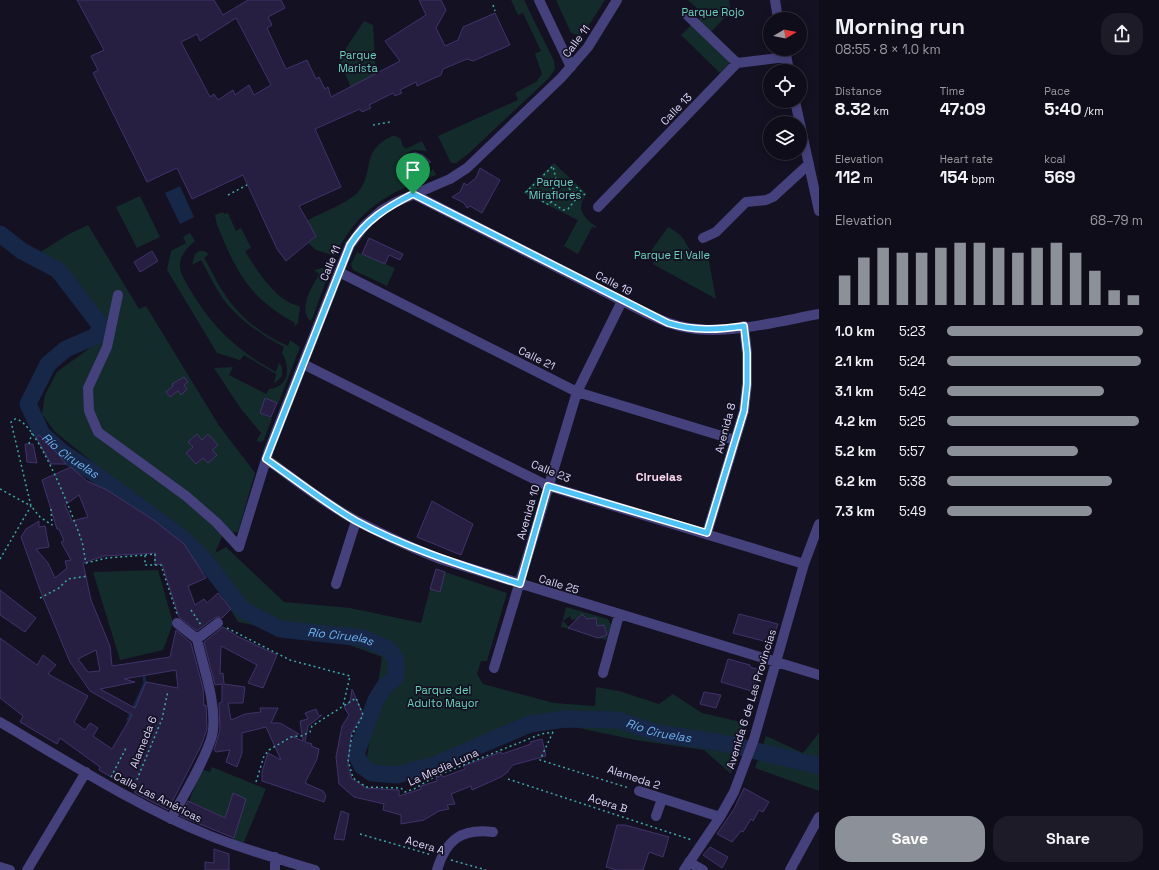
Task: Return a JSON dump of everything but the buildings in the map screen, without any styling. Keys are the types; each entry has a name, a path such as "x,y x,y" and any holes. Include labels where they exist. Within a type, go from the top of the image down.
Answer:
{"street":[{"path":"539,0 571,67"},
{"name":"Calle 11","path":"118,294 107,347 88,388 89,411 98,432 186,496 217,523 239,547 266,459 302,364 350,245 365,225 382,210 413,194 450,179 467,168 571,67 588,48 617,0"},
{"path":"775,0 777,12"},
{"path":"687,15 737,63 771,56"},
{"name":"Calle 13","path":"598,207 737,63"},
{"path":"797,108 819,211"},
{"path":"703,238 716,232 746,202 766,200 773,197 809,164"},
{"name":"Calle 19","path":"413,194 668,323 688,328 710,330 819,314"},
{"name":"Calle 21","path":"339,272 577,392 735,440"},
{"name":"Avenida 10","path":"494,668 577,392 622,301"},
{"name":"Avenida 8","path":"707,533 744,411 747,384 747,353 744,326"},
{"name":"Calle 23","path":"302,364 548,486 707,533 804,564"},
{"name":"Calle 25","path":"266,459 356,521 440,559 619,615 819,674"},
{"path":"336,584 356,521"},
{"name":"Avenida 6 de Las Provincias","path":"687,866 720,817 734,792 754,739 804,564 819,524"},
{"path":"603,673 619,615"},
{"path":"171,819 209,746 213,730 210,698 197,639 178,622"},
{"path":"197,639 218,623"},
{"name":"Calle Las Américas","path":"0,722 105,784 171,819 209,836 315,870"},
{"path":"27,870 86,772"},
{"name":"Alameda 2","path":"639,791 720,817"},
{"path":"656,816 662,799"},
{"path":"790,870 819,817"},
{"path":"437,870 441,858 449,844 463,834 471,831 493,832"},
{"path":"275,857 275,870"},
{"path":"687,866 703,870"},
{"path":"0,867 10,870"}],"path":[{"path":"493,5 495,11"},
{"path":"373,125 390,122"},
{"path":"527,191 553,166 558,184"},
{"path":"541,178 553,188"},
{"path":"549,193 558,184 563,184 583,198"},
{"path":"569,188 573,184 585,196"},
{"path":"228,195 248,185"},
{"path":"527,191 549,193"},
{"path":"527,191 526,192 549,204 551,202 563,210 568,209 576,199 576,194"},
{"path":"549,193 551,202"},
{"path":"0,559 31,506 11,422 15,419 21,421 32,433 53,470 82,540 86,563 107,558 155,554 155,565"},
{"path":"28,444 32,433"},
{"path":"0,488 31,506 40,517 52,525 51,509"},
{"path":"144,555 145,565 161,565 178,622"},
{"path":"40,598 59,588 68,579 88,576"},
{"path":"191,610 201,626"},
{"path":"218,623 244,638 290,660 350,676 343,706 312,726 310,732 301,736 291,737 269,750 264,756 256,782"},
{"name":"Alameda 6","path":"126,795 135,784 162,719 168,692"},
{"name":"La Media Luna","path":"343,706 356,698 363,714 352,734 349,766 353,778 366,787 401,788 405,792 457,767 541,734 553,732 540,760"},
{"path":"105,784 110,779 127,746"},
{"name":"Alameda 2","path":"540,760 639,791"},
{"name":"Acera B","path":"508,779 702,844"},
{"name":"Acera A","path":"360,834 486,870"}],"green space":[{"path":"511,0 524,0 554,61 555,69 549,78 468,154 456,163 451,163 438,136 518,100 515,93 536,82 542,74 535,54 541,51 523,13 518,15"},
{"path":"556,0 605,0 582,36 571,33"},
{"name":"Parque Rojo","path":"688,0 729,0 731,11 711,32 699,20 701,12"},
{"name":"Parque Marista","path":"364,21 373,25 376,74 351,88 339,59"},
{"path":"691,25 730,63 720,73 681,35"},
{"path":"392,136 401,139 402,145 406,149 422,141 427,151 413,150 405,155 402,162 402,168 405,173 410,177 417,178 433,169 436,175 403,188 376,204 353,226 335,256 316,250 308,243 316,236 306,221 354,196 363,184 371,155 375,148"},
{"name":"Parque Miraflores","path":"554,163 587,194 583,199 581,208 582,212 592,224 597,227 592,227 578,254 564,246 578,220 523,193"},
{"path":"140,196 160,237 137,248 116,207"},
{"path":"223,212 224,214 228,213 236,231 241,228 251,248 245,251 261,276 283,299 291,304 300,306 298,323 294,327 295,323 280,314 256,294 239,271 225,244 217,224 215,215"},
{"name":"Parque del Adulto Mayor","path":"88,225 139,309 146,306 218,424 255,473 238,532 223,534 215,553 226,547 284,602 350,608 421,623 430,589 440,592 445,572 507,593 487,661 481,661 477,674 483,684 554,703 595,706 596,687 619,691 659,704 673,694 702,713 745,723 731,774 704,750 636,740 574,727 530,730 411,777 364,778 382,657 344,643 238,622 201,562 210,556 55,432 42,414 45,395 57,372 113,331 61,265 39,253 69,234"},
{"name":"Parque El Valle","path":"668,227 683,238 692,252 698,254 707,251 716,299 653,264 656,258 648,255"},
{"path":"190,233 195,241 187,248 180,263 181,272 185,281 205,313 237,346 276,372 279,363 282,367 282,376 274,384 276,374 244,355 240,360 217,353 167,270 171,251 186,243 183,237"},
{"path":"199,251 204,251 209,254 204,258 221,289 230,302 244,317 260,331 278,342 288,346 290,340 300,347 278,404 265,399 260,413 272,418 264,440 261,442 256,441 261,433 241,409 214,368 233,367 229,375 266,394 269,389 281,385 286,376 287,365 282,353 284,347 258,331 234,312 221,296 201,260 192,265 195,254"},
{"path":"357,252 395,268 387,286 353,270 351,264"},
{"path":"322,268 330,270 310,321 305,310 307,298 319,274 314,270"},
{"path":"158,570 173,623 163,650 120,660 93,572"},
{"path":"566,607 608,619 611,625 606,640 598,638 607,634 604,625 597,626 596,618 587,619 582,615 577,619 571,620 570,616 563,621 571,629 561,627"},
{"path":"819,733 819,791 755,768 766,736 803,753"},
{"path":"212,767 266,789 243,844 233,840 246,799 233,793 225,818 189,801 202,769 210,772"}],"water":[{"path":"180,186 194,217 180,224 165,193"}],"waterway":[{"name":"Río Ciruelas","path":"0,234 22,251 58,270 101,326 96,336 66,349 48,364 28,404 42,434 63,453 91,471 181,537 203,558 243,610 280,629 363,638 388,649 396,659 396,677 384,687 376,700 356,754 362,766 372,773 397,775 434,765 530,724 565,719 618,720 657,733 723,743 819,766"},
{"path":"128,720 145,683 144,677"}],"district":[{"name":"Ciruelas","path":"659,477"}],"route":[{"path":"413,194 668,323 699,330 719,330 744,326 747,353 747,384 744,411 707,533 548,486 520,584 440,559 356,521 266,459 350,245 358,233 374,216 396,202 413,194"}]}
